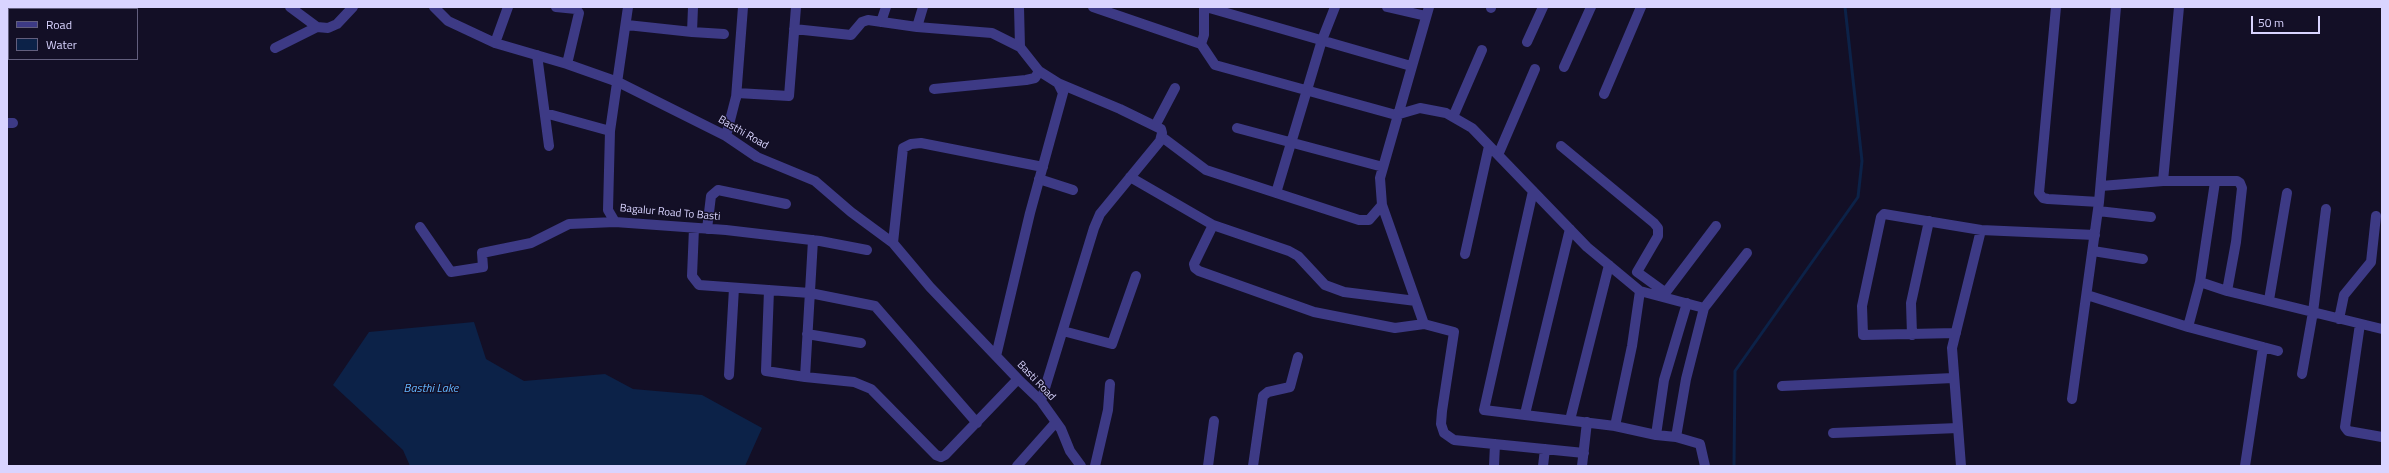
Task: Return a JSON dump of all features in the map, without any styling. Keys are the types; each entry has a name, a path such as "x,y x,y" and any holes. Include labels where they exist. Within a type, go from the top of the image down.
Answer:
{"street":[{"path":"290,7 317,27 328,28 337,24 353,7"},
{"name":"Basthi Road","path":"434,7 448,21 495,43 567,64 618,82 726,136 757,157 815,181 851,212 893,243 930,287 996,356"},
{"path":"495,43 508,7"},
{"path":"556,7 576,10 579,13 567,64"},
{"name":"Bagalur Road To Basti","path":"628,7 627,25 610,131 608,210 615,222 707,228 813,240 867,250"},
{"path":"692,32 693,7"},
{"path":"736,98 742,7"},
{"path":"726,136 737,93 789,96 796,7"},
{"path":"881,22 886,7"},
{"path":"917,27 923,7"},
{"path":"1018,7 1020,47"},
{"path":"1093,7 1201,44 1215,66 1396,116 1420,108 1446,113 1472,128 1570,229 1640,291 1664,295 1704,308"},
{"path":"1201,44 1204,35 1205,7 1411,66"},
{"path":"1276,194 1322,40 1335,7"},
{"path":"1387,7 1428,11 1396,116 1380,178 1382,205 1424,324"},
{"path":"1527,42 1543,7"},
{"path":"1564,67 1591,7"},
{"path":"1604,94 1641,7"},
{"path":"2056,7 2039,193 2043,198 2099,206 2151,217"},
{"path":"2072,399 2099,206 2116,7"},
{"path":"2163,181 2179,7"},
{"path":"794,29 851,35 865,20 917,27 992,33 1020,47 1039,71 1058,84 1120,109 1161,129 1162,137 1100,214 1094,228 1041,401"},
{"path":"627,25 724,34"},
{"path":"275,48 317,27"},
{"path":"1453,117 1482,50"},
{"path":"537,56 549,146"},
{"path":"1498,156 1535,69"},
{"path":"934,89 1026,80 1035,78 1039,71"},
{"path":"996,356 1042,166 1063,93 1058,84"},
{"path":"1155,126 1175,88"},
{"path":"545,113 610,131"},
{"path":"1237,128 1292,144 1383,167"},
{"path":"1162,137 1206,170 1276,194 1364,221 1369,220 1382,205"},
{"path":"893,243 903,148 911,144 921,143 1042,166"},
{"path":"1465,254 1489,146"},
{"path":"1561,146 1654,223 1658,228 1658,236 1637,272 1664,295"},
{"path":"1130,177 1213,225 1289,251 1298,256 1325,285 1344,292 1416,301"},
{"path":"1039,179 1073,190"},
{"path":"2100,186 2163,181 2237,181 2242,188 2236,242 2227,291"},
{"path":"2188,327 2200,282 2215,182"},
{"path":"707,228 711,196 718,190 786,204"},
{"path":"1533,191 1484,410 1587,422 1615,426 1656,435 1676,437 1700,444 1705,466"},
{"path":"2269,300 2287,193"},
{"path":"2302,374 2313,312 2326,209"},
{"path":"1956,333 1863,335 1862,306 1881,217 1888,214 1981,230 2095,235"},
{"path":"2339,319 2344,295 2371,262 2376,216"},
{"path":"1912,335 1911,302 1929,221"},
{"path":"420,227 451,272 483,267 482,253 531,243 569,224 615,222"},
{"path":"1213,225 1194,264 1198,271 1314,312 1395,328 1424,324 1454,332 1441,424 1444,433 1454,440 1584,453"},
{"path":"1664,295 1716,226"},
{"path":"694,228 692,276 699,285 810,293 879,308 977,423"},
{"path":"1525,414 1570,229"},
{"path":"1961,466 1952,348 1981,230"},
{"path":"804,377 813,240"},
{"path":"2093,251 2143,259"},
{"path":"1676,437 1686,379 1704,308 1747,253"},
{"path":"1570,420 1609,265"},
{"path":"1062,331 1112,344 1136,276"},
{"path":"2200,282 2227,291 2269,300 2382,329"},
{"path":"729,375 734,288"},
{"path":"769,290 766,371 804,377 854,382 871,389 936,455 941,457 977,423 1018,380"},
{"path":"1615,426 1632,346 1640,291"},
{"path":"2087,294 2188,327 2278,351"},
{"path":"1656,435 1664,380 1687,303"},
{"path":"2360,324 2345,427 2348,430 2382,437"},
{"path":"807,334 861,342"},
{"path":"2245,466 2263,347"},
{"name":"Basti Road","path":"996,356 1018,380 1041,401 1056,422 1070,451 1081,466"},
{"path":"1253,466 1263,396 1268,392 1290,387 1298,357"},
{"path":"1782,386 1954,378"},
{"path":"1095,466 1108,410 1110,384"},
{"path":"1208,466 1214,421"},
{"path":"1017,466 1056,422"},
{"path":"1582,466 1587,422"},
{"path":"1833,433 1958,428"},
{"path":"1494,466 1495,444"},
{"path":"1543,466 1544,449"}],"water":[{"name":"Basthi Lake","path":"474,322 486,359 524,381 605,374 633,389 702,395 762,428 745,466 410,466 403,450 333,385 369,332"}],"waterway":[{"path":"1734,466 1735,371 1858,197 1862,161 1845,7"}]}
